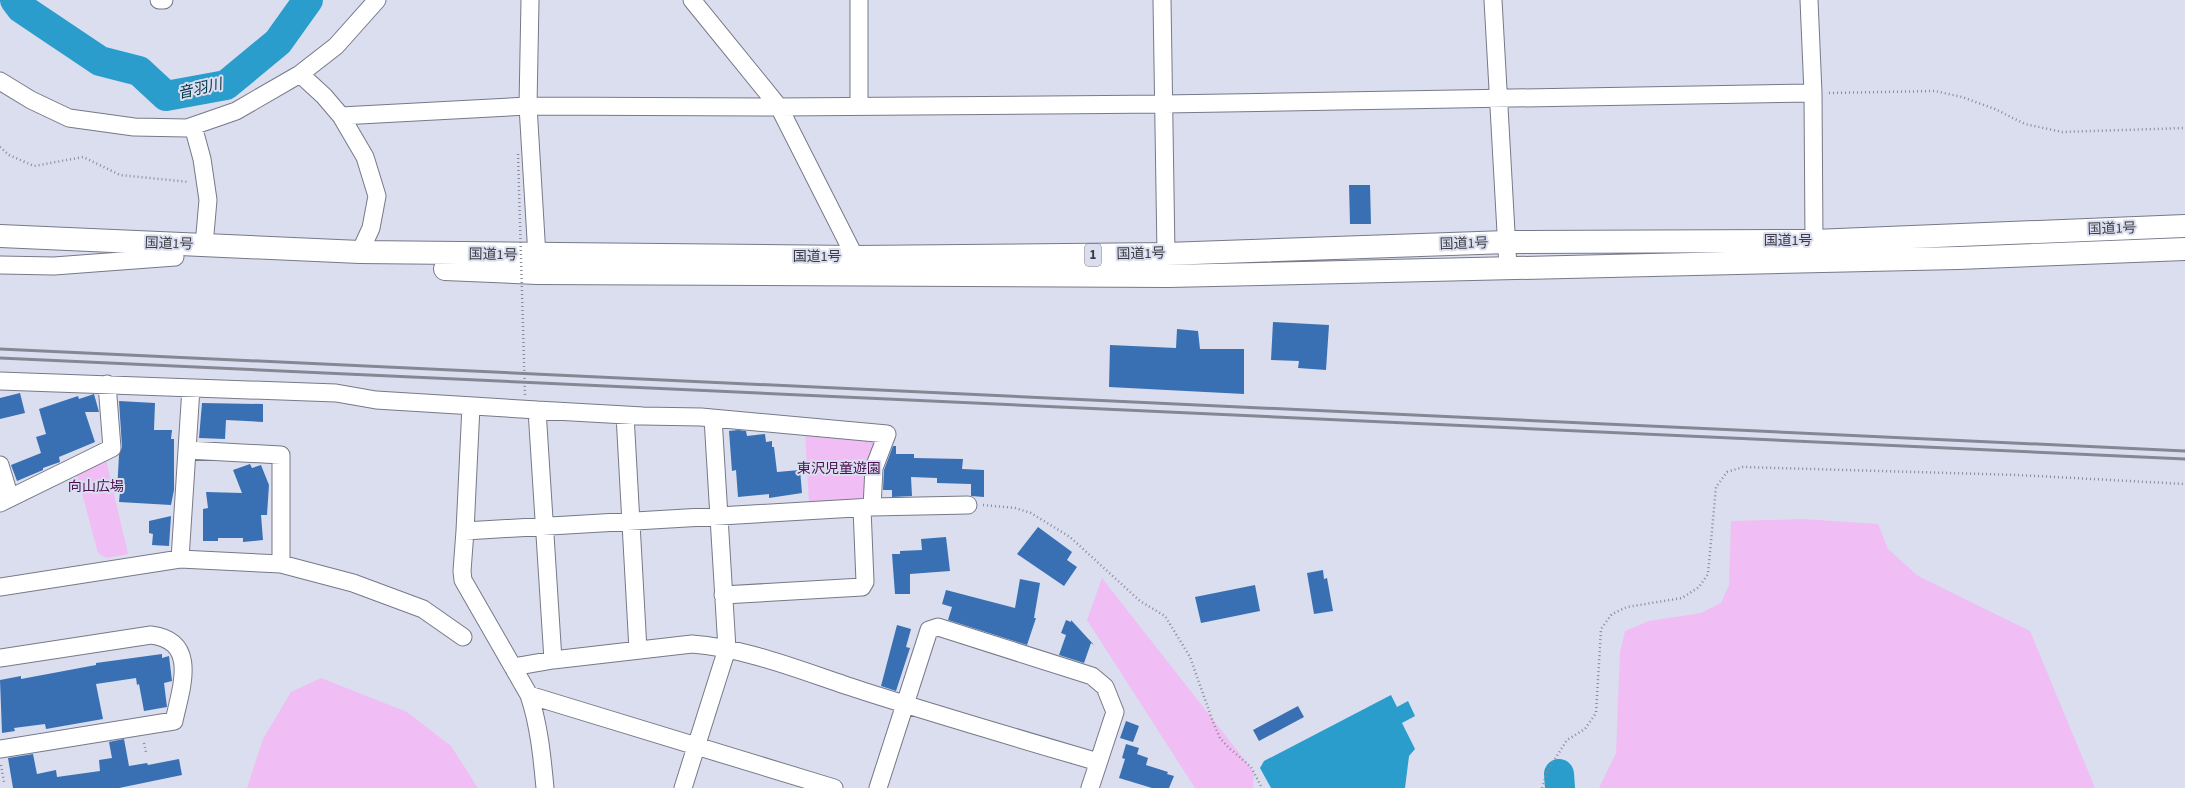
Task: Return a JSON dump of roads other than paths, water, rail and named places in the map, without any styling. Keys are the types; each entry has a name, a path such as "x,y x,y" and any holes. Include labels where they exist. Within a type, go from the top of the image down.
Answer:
{"highway":[{"name":"国道1号","path":"0,236 360,252 537,256 855,258 1166,254 1507,242 1814,241 2185,226"},
{"name":"国道1号","path":"0,250 537,272 1168,276 1958,258 2185,249"}],"street":[{"path":"159,0 164,0"},
{"path":"0,81 31,100 69,118 134,127 187,128 236,111 300,74 336,46 378,0"},
{"path":"530,0 528,106 537,256"},
{"path":"692,0 779,107 855,258"},
{"path":"859,0 859,106"},
{"path":"1162,0 1166,254"},
{"path":"1493,0 1497,99 1508,268"},
{"path":"1809,0 1813,93 1814,241"},
{"path":"300,74 324,96 340,116 365,157 377,196 371,228 360,252"},
{"path":"340,116 528,106 779,107 1164,104 1813,93"},
{"path":"194,126 202,159 208,200 204,245"},
{"path":"0,265 54,266 175,257"},
{"path":"0,381 336,394 376,400 625,415 713,418 887,434 874,470 867,507 864,582 862,587 724,595"},
{"path":"0,465 5,500 112,448 107,384"},
{"path":"180,560 191,388"},
{"path":"471,406 462,571 466,587 529,695 540,744 546,788"},
{"path":"537,410 546,527 553,660"},
{"path":"625,415 638,650"},
{"path":"683,788 727,649 713,418"},
{"path":"187,450 281,455 281,564"},
{"path":"465,531 867,507 968,505"},
{"path":"0,587 180,560 281,564 353,583 423,609 463,637"},
{"path":"878,788 929,630 938,627 1092,676 1105,687 1116,712 1090,788"},
{"path":"0,658 151,634 163,636 173,643 180,654 184,670 174,721 0,749"},
{"path":"513,667 553,660 692,644 727,649 906,705 1098,762"},
{"path":"529,695 834,788"}],"water":[{"path":"1391,695 1397,707 1408,701 1415,716 1402,723 1415,749 1409,756 1405,788 1271,788 1260,768 1264,761"}],"waterway":[{"name":"音羽川","path":"15,0 21,8 100,61 139,71 166,96 226,85 278,42 308,0"},
{"path":"1559,774 1560,788"}],"railway":[{"path":"0,349 2185,451"},
{"path":"0,358 2185,459"}],"park label":[{"name":"東沢児童遊園","path":"839,469"},
{"name":"向山広場","path":"96,487"}]}
